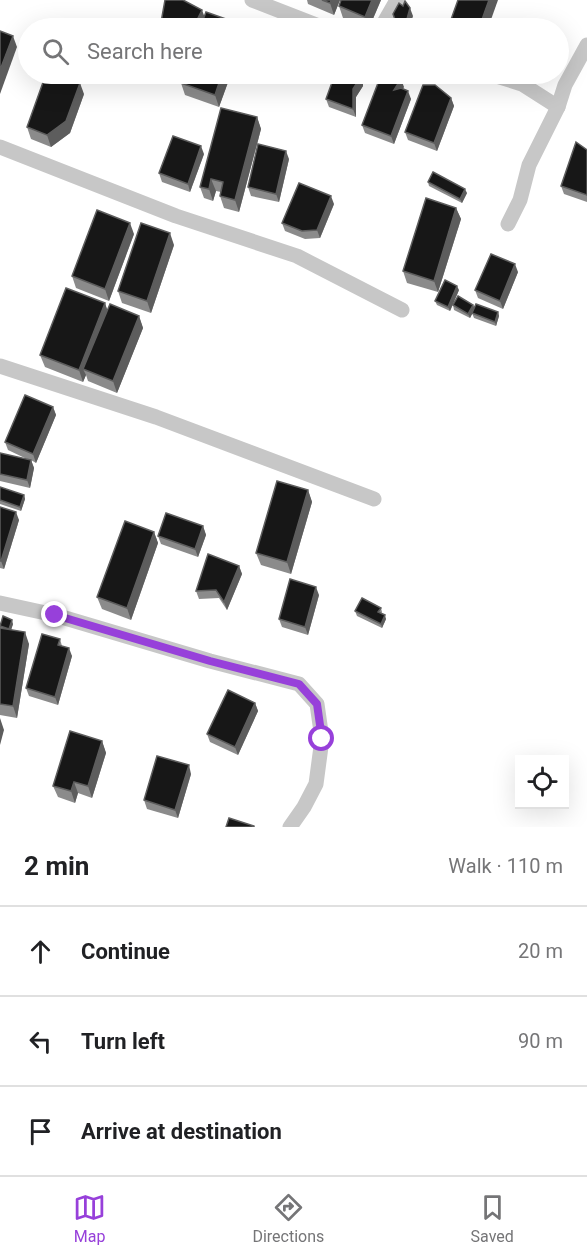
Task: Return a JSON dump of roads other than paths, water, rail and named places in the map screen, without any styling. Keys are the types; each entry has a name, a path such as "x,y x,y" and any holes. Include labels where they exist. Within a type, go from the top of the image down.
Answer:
{"street":[{"path":"252,0 298,18"},
{"path":"387,18 397,0"},
{"path":"569,78 587,45"},
{"path":"522,84 558,107"},
{"path":"508,224 520,200 529,165 558,107 566,84"},
{"path":"0,147 176,216 297,256 402,310"},
{"path":"0,366 156,417 374,500"},
{"path":"0,603 55,615 210,661 299,684 317,704 322,739 316,784 290,827"}]}
